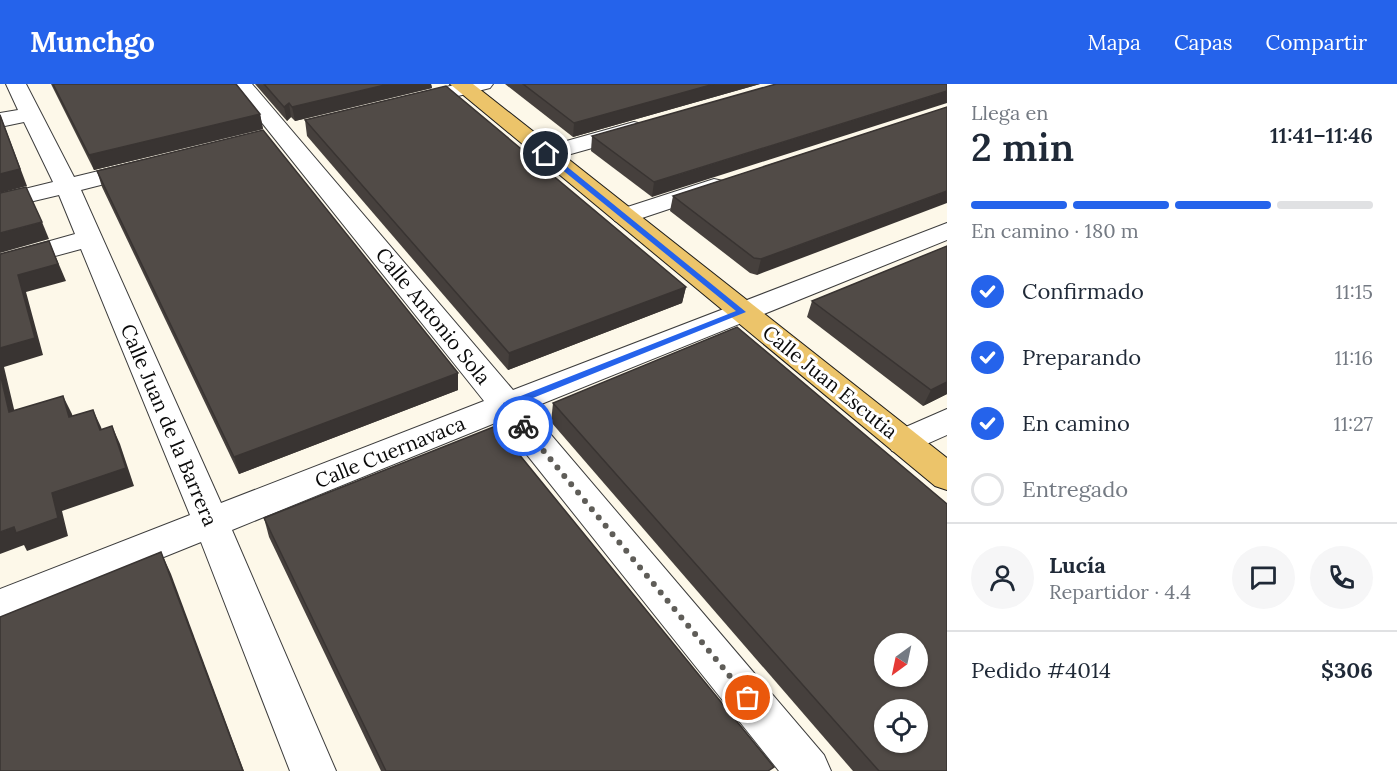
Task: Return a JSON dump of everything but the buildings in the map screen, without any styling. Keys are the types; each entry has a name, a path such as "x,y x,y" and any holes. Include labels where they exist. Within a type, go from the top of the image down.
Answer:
{"main road":[{"name":"Calle Juan Escutia","path":"470,85 546,154 947,477"}],"street":[{"name":"Calle Juan de la Barrera","path":"16,84 15,117 68,186 211,522 313,771"},
{"name":"Calle Antonio Sola","path":"241,84 283,132 808,771"},
{"path":"385,108 470,85"},
{"path":"546,154 657,122"},
{"path":"0,202 160,163"},
{"path":"624,216 735,180"},
{"name":"Calle Cuernavaca","path":"0,606 947,231"},
{"path":"0,263 90,238"},
{"path":"904,442 947,421"}],"way so far":[{"path":"523,426 748,698"}],"route":[{"path":"523,426 506,405 742,312 546,154"}]}
